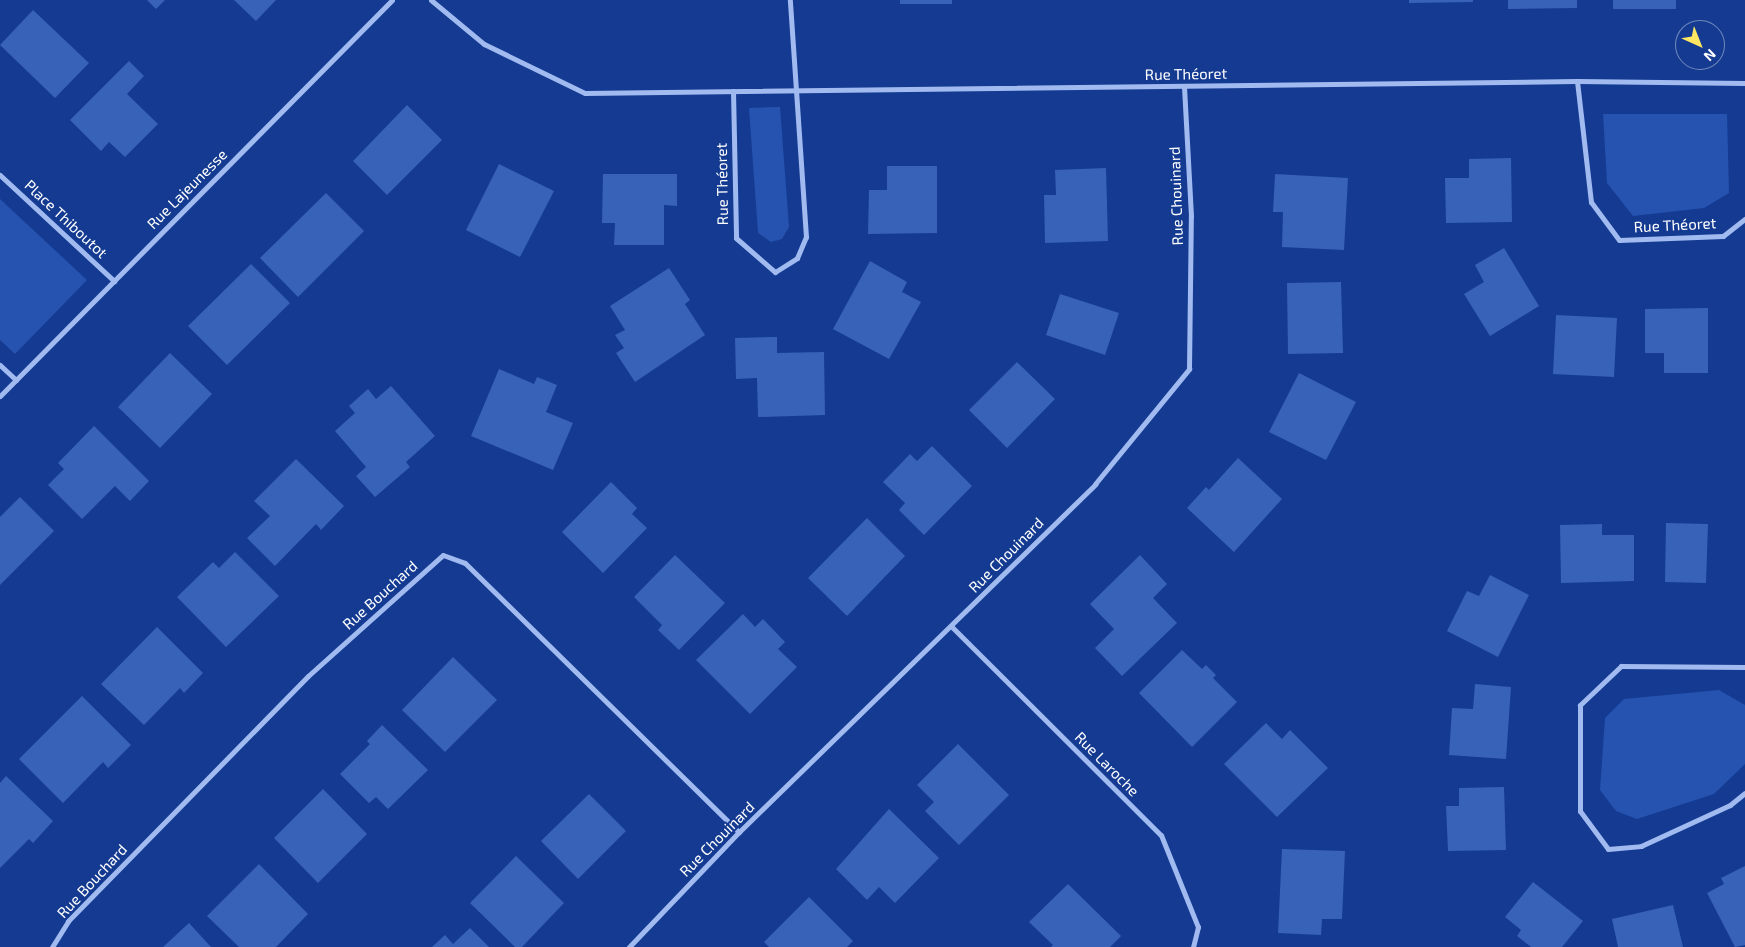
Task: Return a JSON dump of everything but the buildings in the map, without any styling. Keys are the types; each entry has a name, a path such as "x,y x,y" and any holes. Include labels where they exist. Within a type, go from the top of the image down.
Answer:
{"street":[{"name":"Rue Lajeunesse","path":"0,396 392,0"},
{"name":"Rue Théoret","path":"431,0 484,44 585,93 1577,81 1745,83"},
{"path":"790,0 794,90"},
{"name":"Rue Théoret","path":"1577,81 1591,202 1620,240 1723,236 1745,219"},
{"name":"Rue Chouinard","path":"629,947 739,832 1095,484 1189,369 1191,216 1184,87"},
{"name":"Rue Théoret","path":"733,91 736,238 775,272 797,258 806,236 794,90"},
{"name":"Place Thiboutot","path":"0,176 114,281"},
{"path":"0,364 16,380"},
{"name":"Rue Bouchard","path":"52,947 68,921 308,676 443,555 465,563 739,832"},
{"name":"Rue Laroche","path":"951,626 1161,835 1198,927 1193,947"},
{"path":"1745,667 1621,666 1580,705 1580,811 1608,849 1641,846 1730,805 1745,793"}],"shaded area":[{"path":"780,107 789,227 782,239 771,242 758,233 749,108"},
{"path":"1603,114 1727,114 1729,193 1704,208 1633,216 1607,183"},
{"path":"0,199 87,280 15,354 0,340"},
{"path":"1719,690 1745,705 1745,764 1714,794 1637,819 1616,811 1600,790 1605,718 1624,699"}]}
